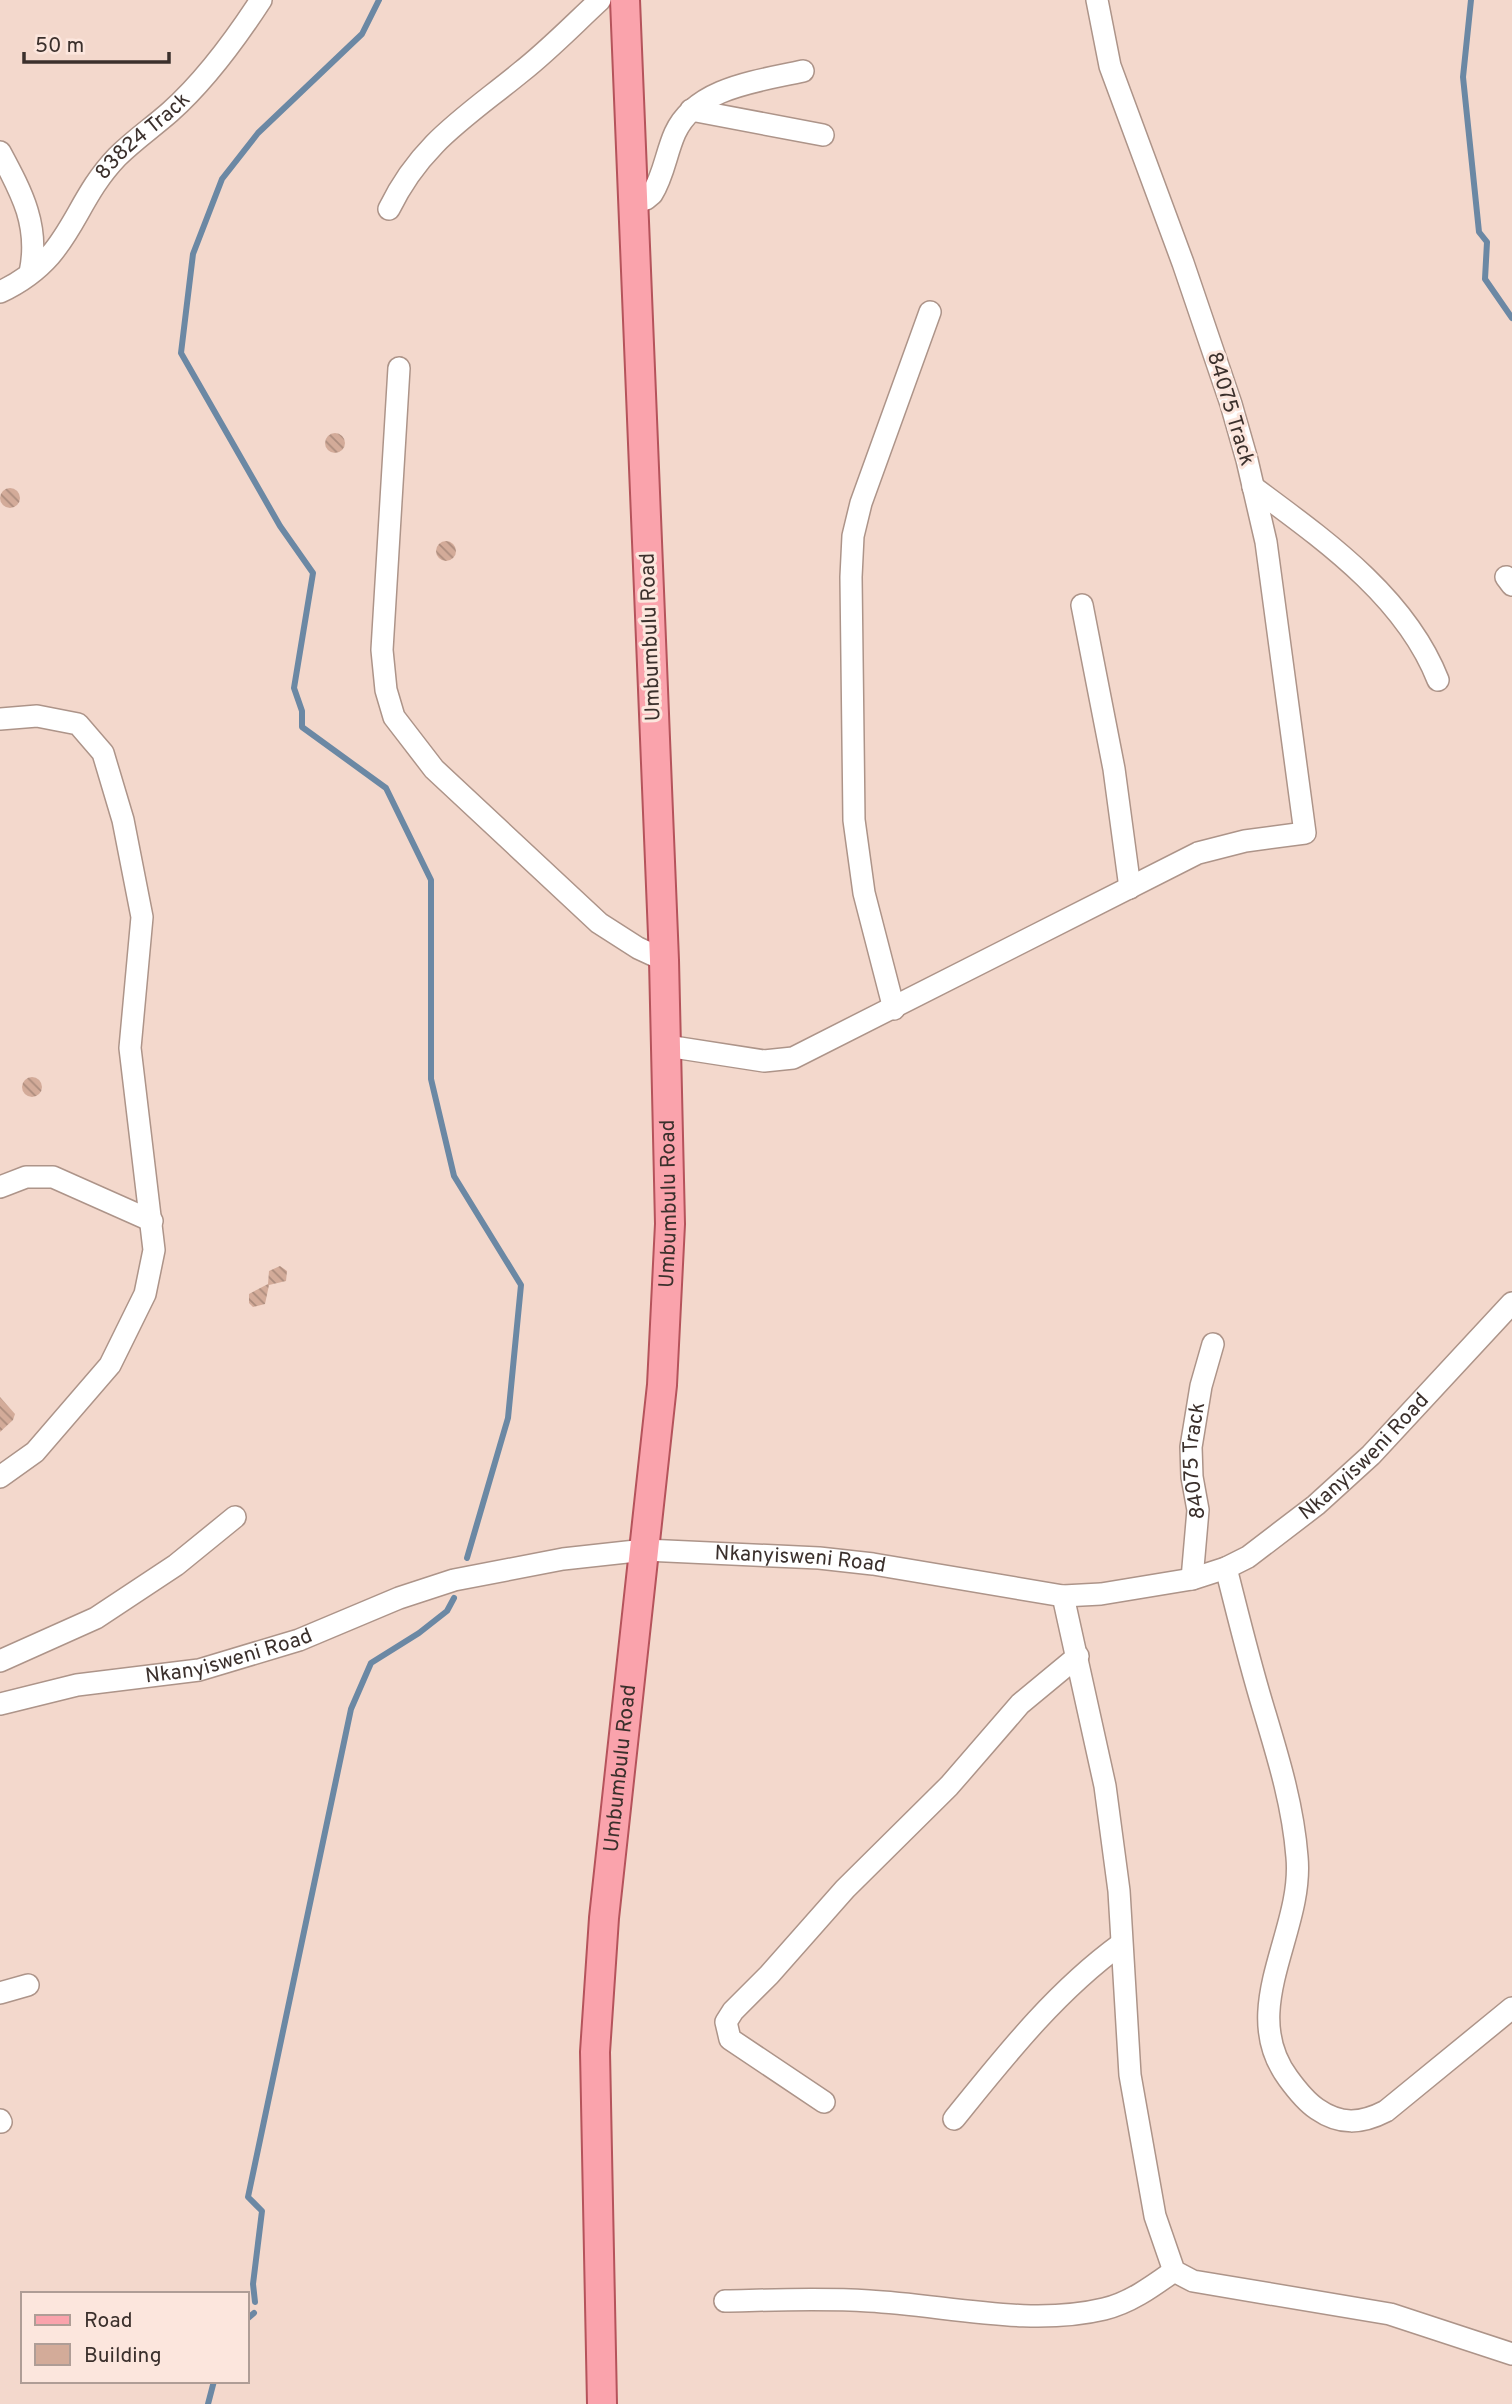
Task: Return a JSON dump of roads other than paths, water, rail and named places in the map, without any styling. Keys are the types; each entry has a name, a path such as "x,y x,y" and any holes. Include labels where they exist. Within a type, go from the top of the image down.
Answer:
{"main road":[{"name":"Umbumbulu Road","path":"602,2404 595,2052 604,1918 662,1385 670,1224 664,960 625,0"}],"street":[{"name":"83824 Track","path":"0,292 50,258 116,159 172,111 211,70 261,0"},
{"path":"389,209 409,172 445,131 526,68 600,0"},
{"name":"84075 Track","path":"1097,0 1110,66 1231,404 1253,486 1266,542 1305,833 1209,850 1130,888"},
{"path":"633,201 652,194 676,131 691,110 729,90 803,71"},
{"path":"691,110 823,135"},
{"path":"0,152 34,233 35,249 30,274"},
{"path":"894,1009 864,893 854,820 853,536 861,503 930,312"},
{"path":"399,368 382,650 386,690 394,717 434,769 599,923 638,948 664,960"},
{"path":"1253,486 1350,565 1387,601 1420,644 1438,680"},
{"path":"667,1046 764,1061 793,1058 1130,888 1114,769 1082,605"},
{"path":"0,719 37,716 78,724 103,753 123,820 142,917 130,1048 154,1250 145,1294 110,1364 35,1452 0,1477"},
{"path":"0,1187 26,1177 53,1177 152,1221"},
{"name":"Nkanyisweni Road","path":"0,1704 77,1685 199,1670 299,1640 400,1598 454,1580 563,1559 645,1550 725,1552 873,1564 1063,1597 1101,1594 1192,1579 1226,1568 1248,1557 1306,1513 1371,1455 1512,1303"},
{"name":"84075 Track","path":"1192,1579 1198,1510 1192,1477 1191,1447 1201,1386 1213,1344"},
{"path":"0,1661 96,1618 147,1586 235,1517"},
{"path":"1226,1568 1285,1777 1298,1860 1289,1927 1268,2005 1267,2025 1271,2046 1282,2070 1310,2104 1326,2115 1355,2122 1371,2119 1386,2111 1512,2008"},
{"path":"1063,1597 1105,1786 1119,1891 1130,2075 1156,2216 1174,2271 1193,2281 1390,2314 1512,2354"},
{"path":"824,2102 730,2039 726,2022 733,2011 769,1975 845,1889 949,1786 1020,1704 1078,1656"},
{"path":"954,2119 1016,2042 1096,1962 1121,1944"},
{"path":"0,1993 28,1985"},
{"path":"725,2301 831,2299 1010,2314 1069,2315 1106,2308 1139,2294 1174,2271"}],"waterway":[{"path":"379,0 362,34 258,133 222,179 193,254 181,353 280,526 313,573 294,688 302,711 302,727 386,788 431,880 431,1079 454,1176 521,1285 508,1418 467,1558"},
{"path":"1471,0 1463,77 1479,232 1487,242 1485,279 1512,318"},
{"path":"255,2302 253,2284 262,2211 248,2197 351,1709 371,1663 419,1633 447,1611 454,1598"},
{"path":"248,2318 254,2313"},
{"path":"208,2404 213,2383"}]}
